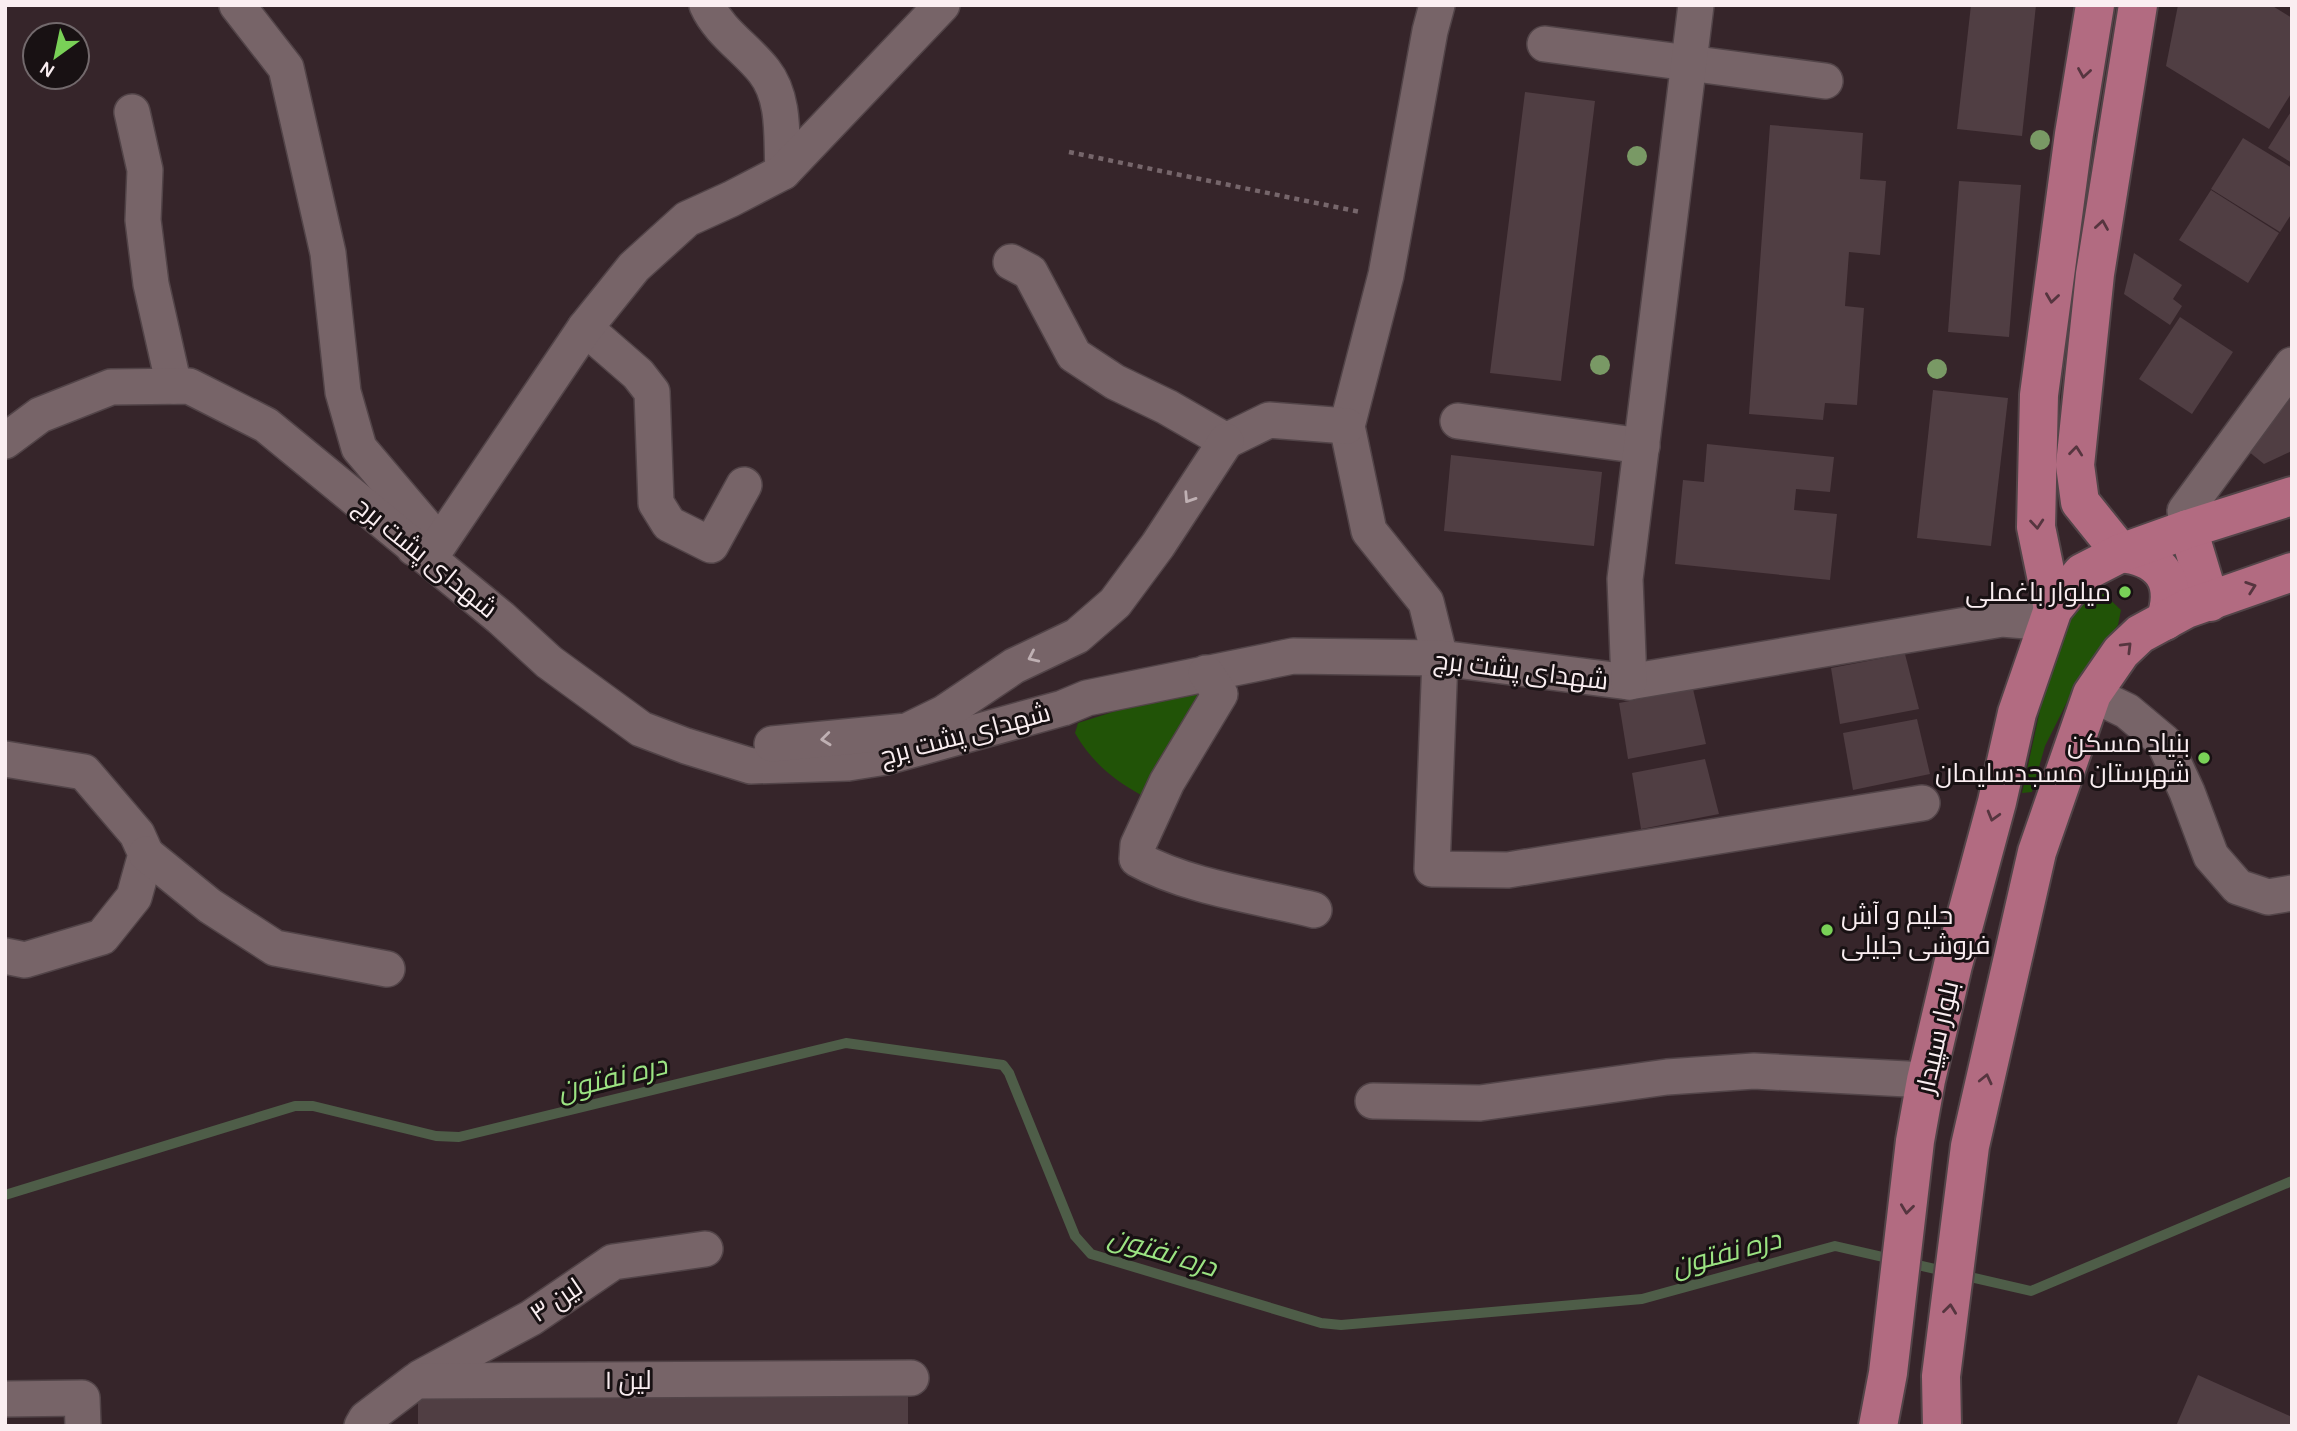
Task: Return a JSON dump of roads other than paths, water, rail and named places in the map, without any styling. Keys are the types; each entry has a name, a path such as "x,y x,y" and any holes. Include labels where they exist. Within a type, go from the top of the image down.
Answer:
{"main road":[{"path":"2046,629 2036,527 2039,395 2074,134 2095,5"},
{"path":"2138,5 2095,274 2075,465 2080,502 2121,553 2139,555 2157,564 2170,593 2165,621"},
{"path":"2046,629 2082,573 2121,553 2292,496"},
{"path":"2188,529 2210,601"},
{"path":"1942,1426 1941,1377 1970,1146 2038,852 2095,689 2121,652 2140,634 2186,610 2292,572"},
{"name":"بلوار سپیدار","path":"1878,1426 1888,1373 1915,1141 1926,1080 2017,713 2046,629"}],"street":[{"path":"237,5 286,68 328,253 343,392 359,447 428,543 585,328 635,267 687,219 783,172 942,5"},
{"path":"707,5 731,36 766,73 779,102 783,172"},
{"path":"1437,5 1386,275 1347,426 1370,531 1426,602 1440,659 1432,869 1508,870 1922,803"},
{"path":"1629,682 1625,579 1696,5"},
{"path":"1545,44 1825,81"},
{"path":"132,113 145,170 143,220 151,284 174,386"},
{"path":"1011,262 1030,272 1074,355 1115,382 1167,407 1226,441"},
{"path":"585,328 638,374 652,392 656,503 669,524 711,545 744,485"},
{"path":"2188,529 2185,510 2292,365"},
{"name":"شهدای پشت برج","path":"5,441 40,415 111,387 189,386 266,425 428,543 501,618 549,662 641,729 701,751 751,765 848,763 887,757 1050,712 1087,698 1222,678 1293,656 1440,659 1629,682 2002,619 2046,629"},
{"path":"701,751 907,731 944,713 1014,666 1077,636 1115,603 1158,545 1226,441 1269,419 1347,426"},
{"path":"1458,421 1642,446"},
{"path":"1222,678 1167,782 1138,845 1137,859 1193,881 1314,910"},
{"path":"2095,689 2164,742 2188,792 2211,856 2238,887 2268,897 2292,893"},
{"path":"5,759 84,772 137,834 146,854 210,906 275,948 387,969"},
{"path":"5,956 25,960 102,937 134,897 146,854"},
{"path":"1373,1101 1480,1103 1667,1077 1754,1071 1926,1080"},
{"name":"لین ۳","path":"416,1381 531,1318 613,1262 705,1249"},
{"name":"لین ۱","path":"416,1381 911,1378"},
{"path":"362,1426 366,1419 416,1381"},
{"path":"5,1399 82,1398 83,1426"}],"waterway":[{"name":"دره نفتون","path":"5,1195 295,1106 313,1106 436,1136 459,1137 846,1043 1003,1065 1009,1073 1075,1236 1091,1254 1321,1323 1341,1325 1642,1299 1835,1246 2031,1291 2292,1181"}],"place":[{"name":"میلوار باغملی","path":"2125,592"},
{"name":"بنیاد مسکن شهرستان مسجدسلیمان","path":"2204,758"},
{"name":"حلیم و آش فروشی جلیلی","path":"1827,930"}]}
